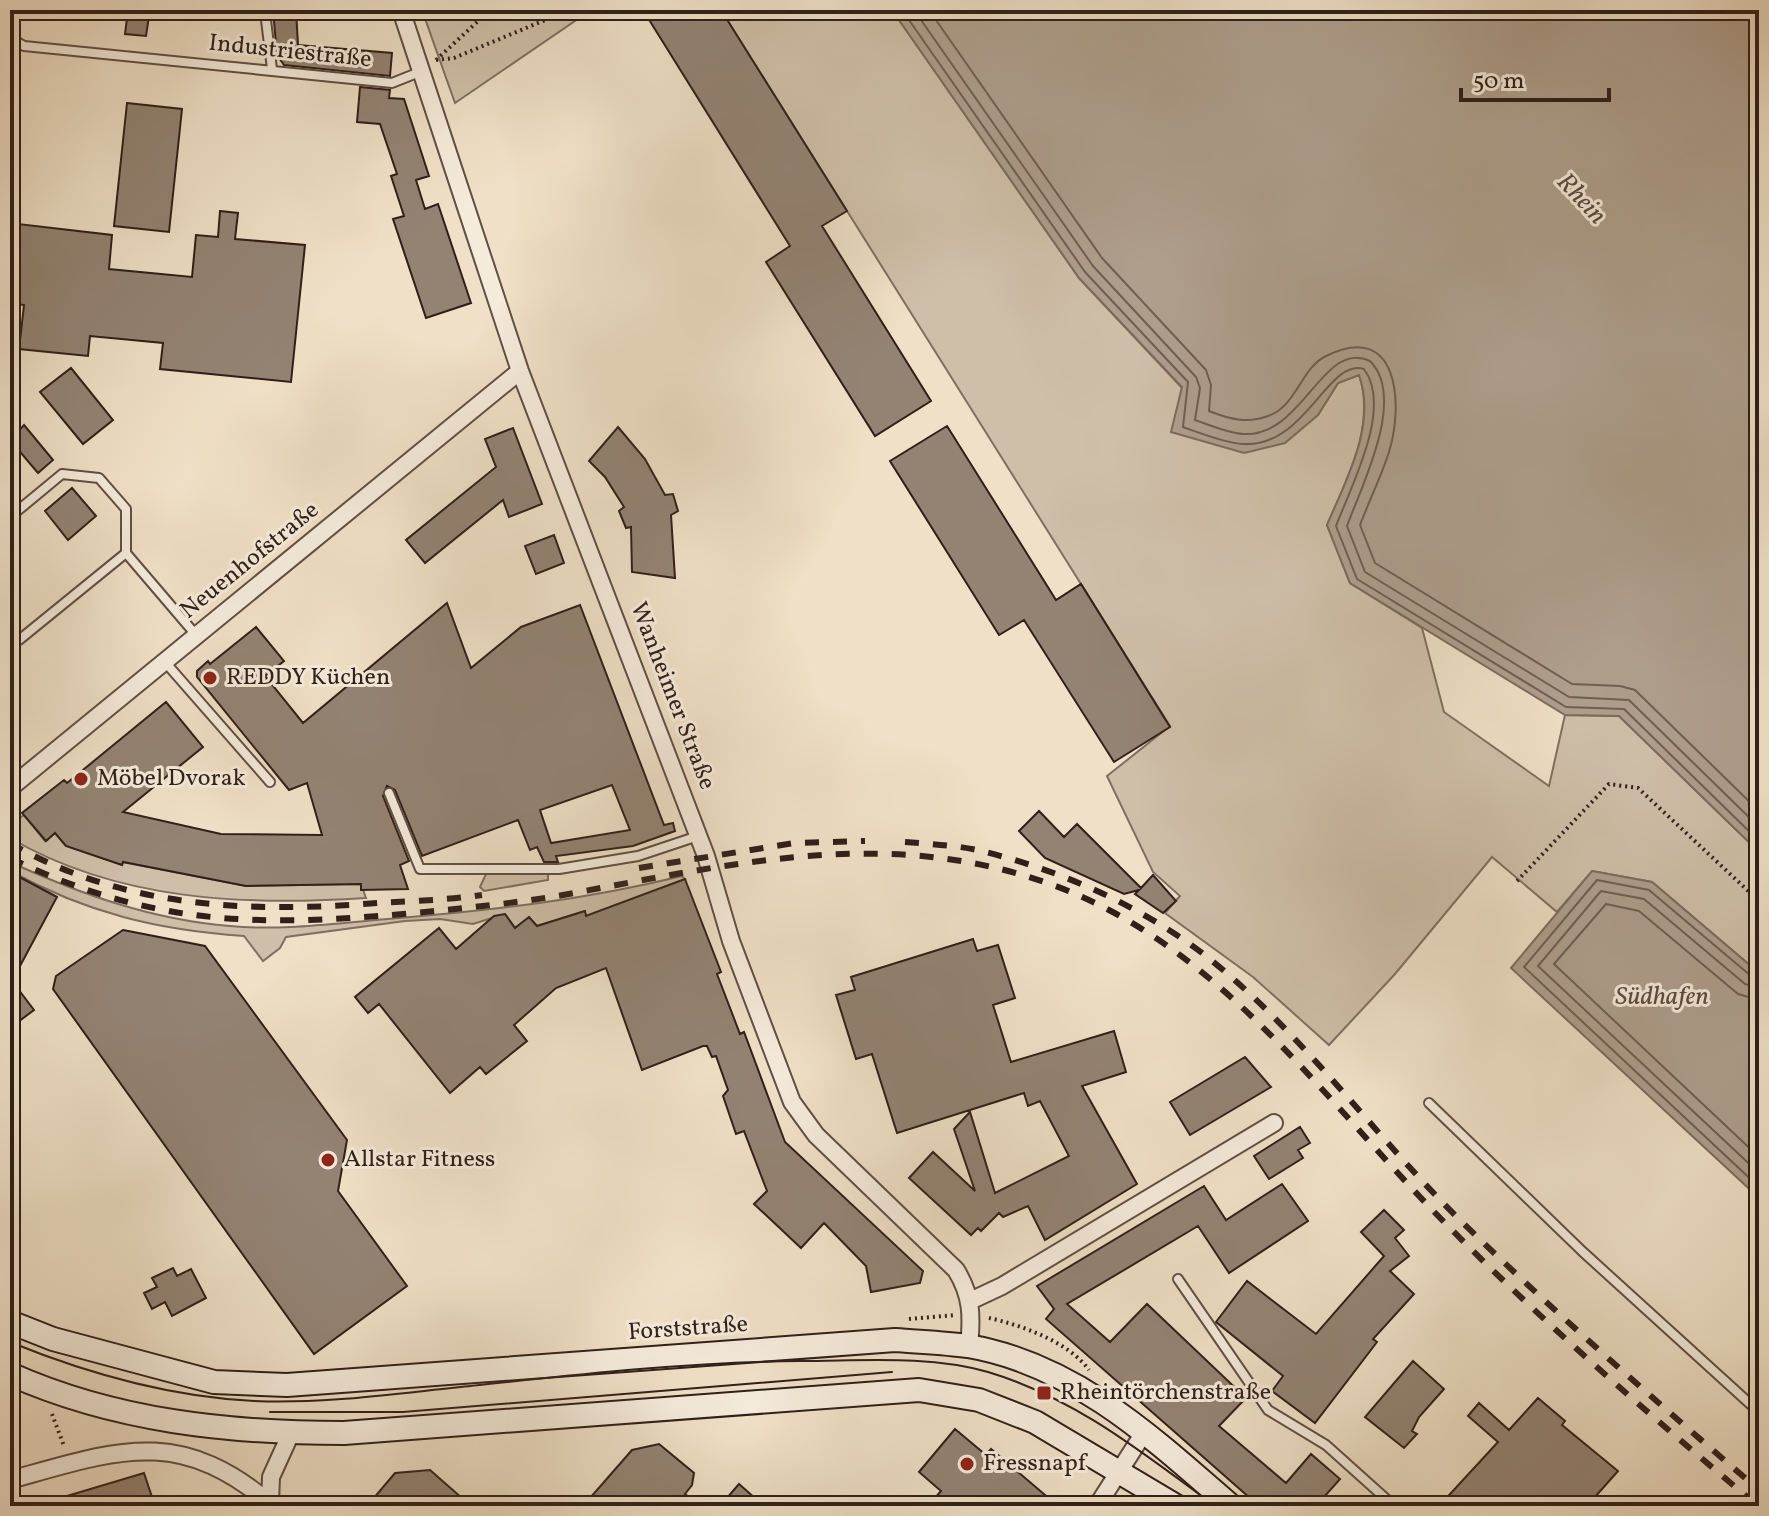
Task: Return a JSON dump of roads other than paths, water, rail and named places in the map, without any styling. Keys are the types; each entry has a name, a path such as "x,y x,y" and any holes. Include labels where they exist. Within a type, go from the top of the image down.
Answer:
{"street":[{"name":"Wanheimer Straße","path":"401,10 520,371 698,836 731,941 792,1102 802,1120 956,1270 967,1288 971,1308"},
{"name":"Neuenhofstraße","path":"16,784 520,371"},
{"path":"969,1347 971,1308 1002,1286 1274,1123"},
{"name":"Forststraße","path":"10,1322 67,1344 214,1382 287,1385 895,1340 969,1347 1012,1357 1068,1380 1145,1431"},
{"path":"10,1374 138,1417 214,1429 291,1433 344,1433 919,1390 979,1400 1035,1422 1176,1506"},
{"path":"1097,1506 1145,1431 1231,1506"},
{"path":"272,1504 271,1477 291,1433"},
{"path":"10,1480 69,1463 135,1450 205,1460 232,1472 272,1504"}],"lane":[{"path":"265,12 272,69"},
{"name":"Industriestraße","path":"10,38 24,46 392,83 422,71"},
{"path":"10,517 62,474 99,478 126,509 126,553 197,636"},
{"path":"10,629 19,640 126,553"},
{"path":"165,662 270,782"},
{"path":"10,765 16,784"},
{"path":"389,793 420,869 559,869 638,856 698,836"},
{"path":"1429,1103 1583,1252 1759,1412"},
{"path":"1178,1279 1268,1410 1326,1445 1394,1506"}],"water":[{"name":"Rhein","path":"892,10 1759,10 1759,852 1619,716 1565,715 1350,583 1327,525 1362,433 1364,394 1359,375 1338,383 1318,415 1285,443 1244,453 1171,432 1182,387 1079,278"},
{"name":"Südhafen","path":"1592,871 1652,882 1759,973 1759,1198 1511,968"}],"tram line":[{"path":"10,1342 129,1382 223,1399 254,1401 358,1398 716,1364 871,1360 942,1363 988,1372 1050,1396 1107,1429 1215,1506"},
{"path":"270,1412 403,1412 892,1372"}],"railway":[{"path":"639,868 794,843 865,841"},
{"path":"905,842 977,850 1068,878 1126,905 1206,956 1274,1018 1430,1189 1498,1257 1759,1490"},
{"path":"10,843 53,865 98,882 189,902 236,906 330,906 482,895"},
{"path":"10,858 109,897 156,909 249,920 349,918 483,906 686,872 807,856 867,854 928,857 989,866 1050,884 1112,911 1168,946 1220,987 1315,1081 1451,1229 1525,1301 1758,1506"}],"place":[{"name":"REDDY Küchen","path":"210,678"},
{"name":"Möbel Dvorak","path":"81,779"},
{"name":"Allstar Fitness","path":"328,1160"},
{"name":"Rheintörchenstraße","path":"1044,1393"},
{"name":"Fressnapf","path":"967,1464"}]}
